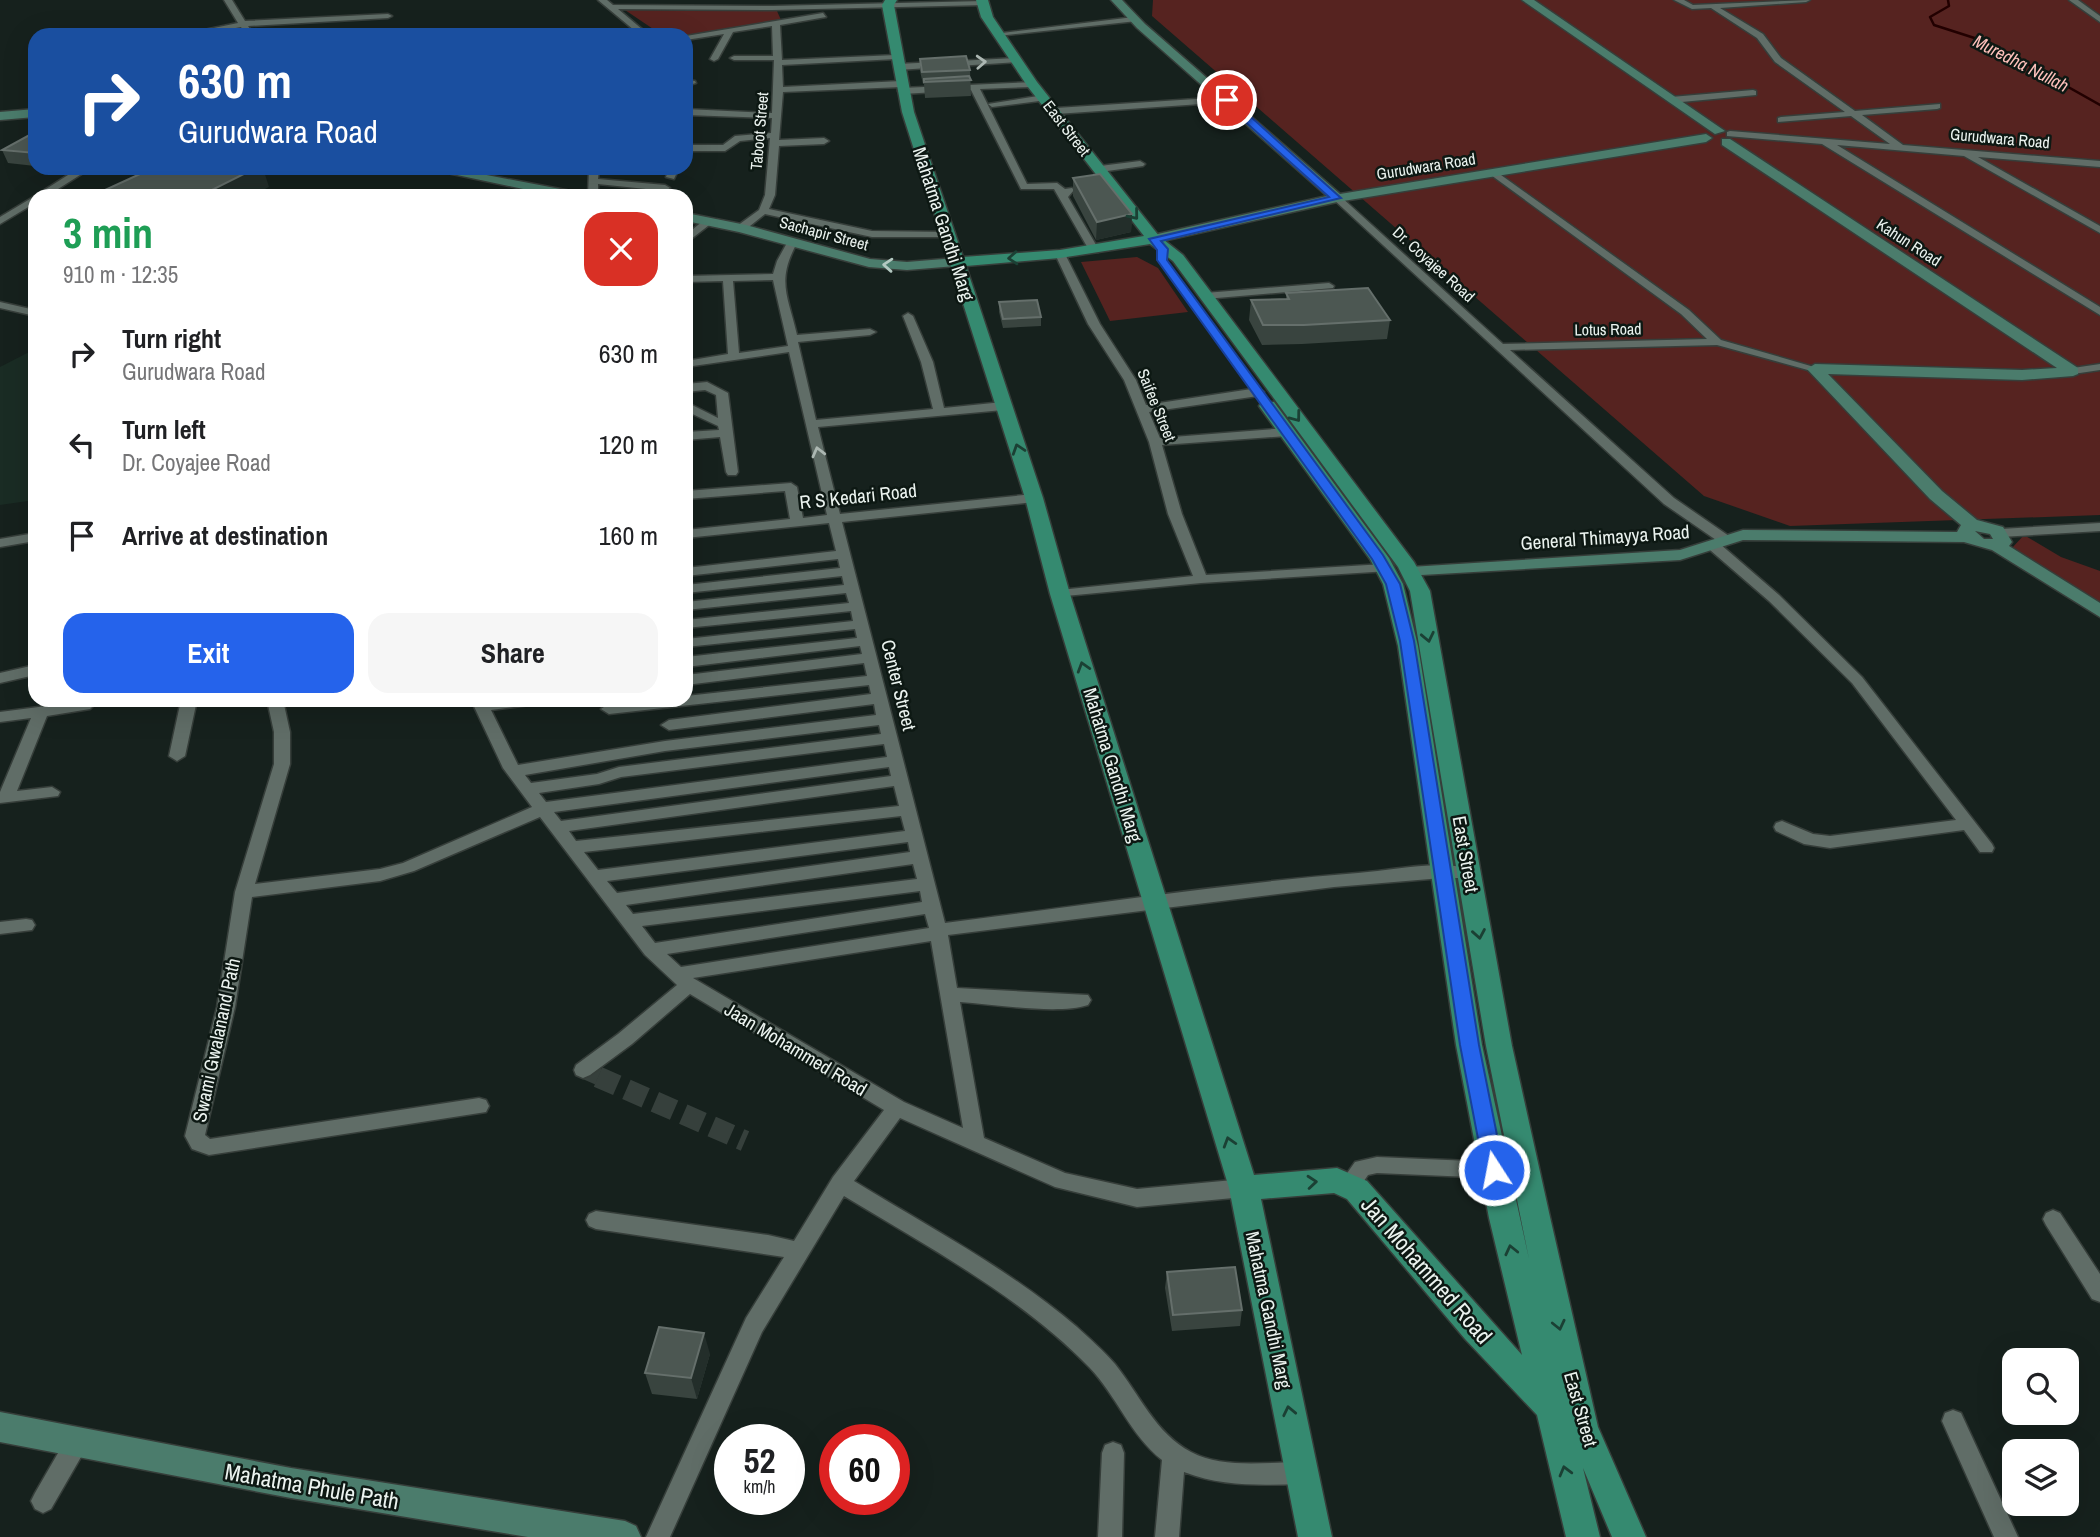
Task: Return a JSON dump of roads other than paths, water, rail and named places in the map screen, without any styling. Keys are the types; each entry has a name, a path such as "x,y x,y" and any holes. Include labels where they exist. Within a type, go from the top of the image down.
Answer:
{"main road":[{"name":"East Street","path":"983,2 998,34 1032,84 1100,169 1103,186 1158,244 1178,258 1397,570"},
{"name":"Mahatma Gandhi Marg","path":"884,4 899,75 947,235 1034,498 1060,594 1244,1188 1313,1527"},
{"name":"East Street","path":"1158,244 1162,260 1287,432 1397,570 1420,591 1430,642 1456,873 1469,1045 1494,1170 1548,1405 1583,1537"},
{"path":"956,262 1158,244"},
{"name":"East Street","path":"1456,873 1499,1046 1582,1428 1627,1533"},
{"name":"Jan Mohammed Road","path":"1244,1188 1337,1180 1357,1189 1476,1329 1548,1405 1582,1428"}],"street":[{"path":"228,0 246,28"},
{"path":"602,0 637,28"},
{"path":"623,8 630,0"},
{"name":"Dr. Coyajee Road","path":"1116,0 1127,4 1134,19 1719,543 1857,680 1986,848"},
{"name":"Kahun Road","path":"1518,0 2073,372"},
{"name":"Kahun Road","path":"1527,0 1718,135"},
{"path":"1678,0 1692,8 1806,0"},
{"path":"2073,0 2100,20"},
{"path":"612,7 983,2"},
{"path":"693,37 884,4"},
{"path":"1714,7 1760,36 1778,60 1856,113 1900,147"},
{"path":"222,28 243,24 387,16"},
{"path":"998,34 1134,19"},
{"name":"Taboot Street","path":"763,211 770,195 779,90 776,24"},
{"path":"715,59 730,31"},
{"path":"734,58 899,75 974,87 1032,84"},
{"path":"779,90 1016,61"},
{"path":"974,87 1023,186 1057,186 1094,250"},
{"path":"1671,100 1753,93"},
{"path":"992,104 1044,98"},
{"path":"1056,111 1227,100"},
{"path":"1781,120 1937,106"},
{"path":"693,112 776,116"},
{"path":"0,116 28,114"},
{"name":"Gurudwara Road","path":"1158,244 1336,198 1718,135 1823,140 2100,164"},
{"path":"693,148 725,148 738,138 824,141"},
{"path":"1823,140 2100,312"},
{"path":"1963,152 2100,230"},
{"path":"1100,169 1140,164"},
{"path":"1494,173 1685,312 1717,342 1815,369 2022,374 2100,368"},
{"path":"52,189 74,175"},
{"path":"476,175 543,189"},
{"path":"593,189 594,175"},
{"path":"594,181 665,188"},
{"path":"1063,194 1065,191 1084,187"},
{"path":"0,220 28,204"},
{"path":"741,228 763,211 872,234 947,235"},
{"path":"16,213 28,216"},
{"name":"Sachapir Street","path":"693,219 741,228 869,263 907,266 956,262"},
{"path":"693,234 708,222"},
{"path":"693,279 778,277 782,261 792,243"},
{"name":"Saifee Street","path":"1060,254 1094,324 1130,380 1155,442 1175,514 1200,579"},
{"name":"Center Street","path":"778,277 811,424 939,932 975,1141"},
{"path":"728,280 734,356"},
{"path":"1205,296 1329,286"},
{"path":"0,304 28,311"},
{"path":"908,316 927,362 939,411"},
{"path":"693,363 870,332"},
{"name":"Lotus Road","path":"1501,347 1717,342"},
{"path":"1815,369 1981,544 1998,539 2100,527"},
{"path":"693,387 707,386 722,393 724,428 732,472"},
{"path":"1142,409 1258,392"},
{"path":"811,424 1003,406"},
{"path":"693,410 724,428"},
{"path":"693,418 702,416"},
{"path":"693,435 724,428"},
{"path":"1155,442 1287,432"},
{"path":"693,494 791,487 797,522"},
{"name":"R S Kedari Road","path":"693,533 1034,498"},
{"name":"General Thimayya Road","path":"1397,570 1680,555 1759,534 1969,531"},
{"path":"0,543 28,538"},
{"path":"1998,539 2100,611"},
{"path":"693,571 844,554"},
{"path":"1060,594 1200,579 1397,570"},
{"path":"693,588 848,571"},
{"path":"693,605 853,588"},
{"path":"693,623 857,606"},
{"path":"693,642 862,624"},
{"path":"693,662 868,649"},
{"path":"693,679 868,649"},
{"path":"0,678 28,672"},
{"path":"693,700 876,680"},
{"path":"669,724 880,698"},
{"path":"0,717 78,707"},
{"path":"177,756 188,707"},
{"name":"Swami Gwalanand Path","path":"277,707 282,732 282,764 244,892 226,1007 195,1136 199,1143 209,1147 479,1107"},
{"name":"Jaan Mohammed Road","path":"482,707 514,771 545,808 651,950 683,980 897,1108 1062,1181 1137,1198 1244,1188"},
{"path":"609,709 627,707"},
{"path":"41,712 3,797 52,792"},
{"path":"514,771 665,746 886,719"},
{"path":"529,789 600,779 619,772 890,738"},
{"path":"244,892 380,875 448,852 545,808 896,761"},
{"path":"559,827 901,780"},
{"path":"795,796 799,822"},
{"path":"574,847 909,810"},
{"path":"1782,827 1810,840 1830,842 1968,824"},
{"path":"596,876 915,835"},
{"path":"614,900 920,858"},
{"path":"587,1066 616,1046 683,980 939,932 1156,902 1456,873"},
{"path":"629,921 927,884"},
{"path":"651,950 933,907"},
{"path":"0,928 26,925"},
{"path":"950,994 1052,1001 1082,1000"},
{"path":"658,1537 754,1325 845,1177 897,1108"},
{"path":"1348,1185 1362,1168 1377,1165 1494,1170"},
{"path":"845,1177 1024,1297 1099,1362 1147,1431 1174,1455 1209,1471 1303,1476"},
{"path":"2053,1219 2100,1292"},
{"path":"596,1220 768,1244 799,1252"},
{"path":"1953,1421 2006,1537"},
{"name":"Mahatma Phule Path","path":"0,1427 290,1483 625,1537"},
{"path":"43,1501 77,1442"},
{"path":"1110,1537 1113,1453"},
{"path":"1167,1537 1174,1455"}],"waterway":[{"name":"Muredha Nullah","path":"1948,0 1949,6 1930,17 1934,25 1990,43 2100,105"}],"tunnel":[{"path":"583,1070 602,1078"},
{"path":"598,1077 745,1141"}]}
